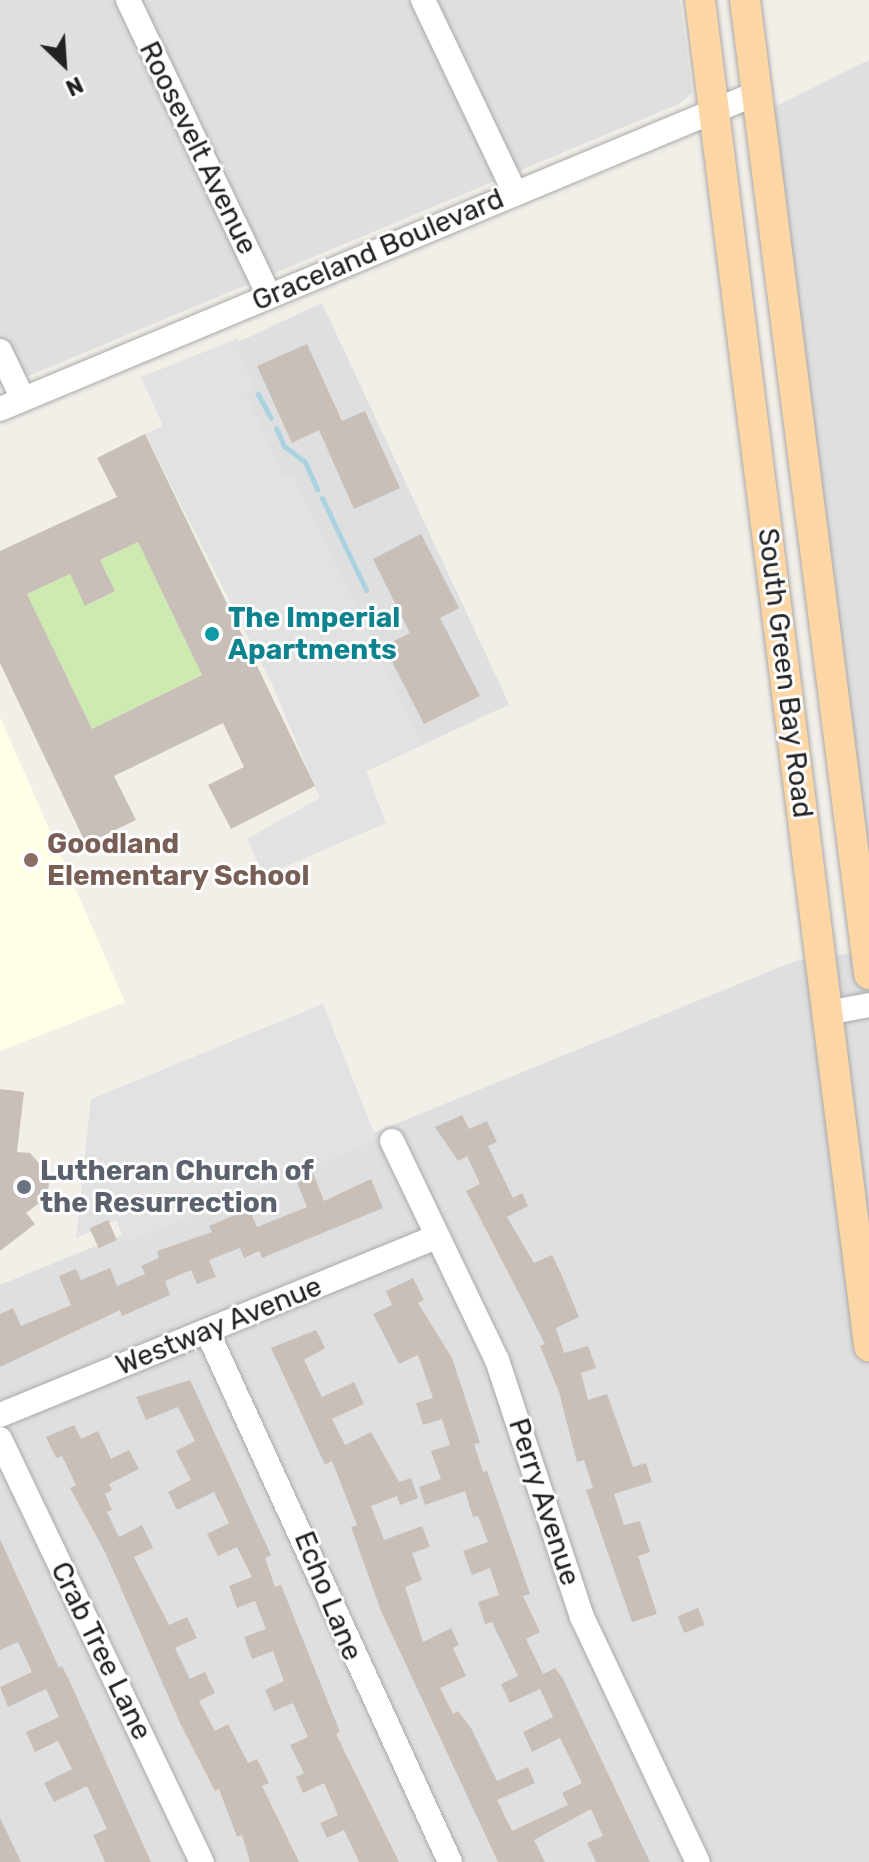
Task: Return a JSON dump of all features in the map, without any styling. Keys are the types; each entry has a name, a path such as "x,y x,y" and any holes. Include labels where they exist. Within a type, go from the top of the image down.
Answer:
{"main road":[{"name":"South Green Bay Road","path":"700,0 869,1346"},
{"name":"South Green Bay Road","path":"745,0 869,974"}],"street":[{"name":"Roosevelt Avenue","path":"128,0 269,296"},
{"path":"423,0 515,193"},
{"name":"Graceland Boulevard","path":"0,409 757,93"},
{"path":"0,351 23,399"},
{"path":"827,1013 869,1005"},
{"name":"Perry Avenue","path":"392,1141 497,1360 582,1617 698,1862"},
{"name":"Westway Avenue","path":"0,1415 437,1237"},
{"name":"Echo Lane","path":"207,1331 450,1862"},
{"name":"Crab Tree Lane","path":"0,1439 202,1862"}],"shaded area":[{"path":"0,0 680,0 692,93 679,104 0,388"},
{"path":"869,60 869,853 772,108"},
{"path":"322,303 509,704 365,772 178,370"},
{"path":"239,338 239,354 253,387 245,392 284,477 292,474 422,744 366,770 386,823 264,876 247,839 320,798 271,682 145,434 163,426 141,377"},
{"name":"Goodland Elementary School","path":"0,717 125,1002 0,1051"},
{"path":"869,951 869,1862 0,1862 0,1285 795,961"},
{"path":"323,1004 377,1140 125,1243 116,1220 76,1238 91,1099"}],"green space":[{"path":"138,542 202,675 92,729 27,594 70,574 86,606 115,591 100,560"}],"building":[{"path":"307,344 342,421 365,411 400,488 354,509 319,430 292,443 257,366"},
{"name":"The Imperial Apartments","path":"145,434 315,786 231,829 208,785 244,767 223,723 114,776 136,820 86,844 0,663 0,551 117,497 97,458","holes":["138,542 202,675 92,729 27,594 70,574 85,606 115,591 100,560"]},
{"path":"421,534 459,608 440,618 480,696 424,724 384,646 410,633 373,559"},
{"name":"Lutheran Church of the Resurrection","path":"0,1089 24,1092 17,1152 30,1153 50,1176 47,1197 26,1213 35,1224 0,1251"},
{"path":"462,1115 469,1129 487,1121 497,1142 488,1146 496,1163 513,1198 522,1193 528,1206 507,1217 534,1263 552,1255 562,1276 579,1317 556,1328 564,1353 588,1346 596,1368 581,1373 588,1400 607,1394 633,1467 646,1463 652,1482 614,1494 624,1525 640,1521 650,1552 638,1556 657,1614 632,1622 586,1490 593,1488 584,1460 577,1462 559,1392 540,1346 545,1344 466,1191 480,1184 467,1156 458,1161 435,1127"},
{"path":"313,1173 324,1201 371,1179 383,1208 262,1258 259,1251 244,1258 240,1248 209,1260 216,1277 197,1284 191,1270 165,1281 170,1295 122,1316 120,1310 0,1367 0,1314 13,1308 21,1326 71,1305 59,1276 76,1269 81,1280 110,1268 117,1286 145,1274 141,1266 159,1258 157,1251 212,1232 209,1226 249,1209 257,1227 307,1207 296,1180"},
{"path":"108,1220 117,1240 99,1248 90,1228"},
{"path":"413,1278 424,1300 418,1303 452,1358 480,1443 474,1444 483,1472 487,1471 530,1594 523,1596 540,1632 526,1639 543,1674 555,1668 563,1679 650,1862 596,1862 587,1843 603,1836 591,1809 534,1840 545,1862 498,1862 381,1611 351,1527 357,1525 332,1461 325,1465 271,1348 316,1330 325,1348 304,1360 322,1397 354,1382 364,1404 332,1419 345,1445 371,1432 399,1482 411,1478 418,1498 400,1505 397,1496 371,1506 384,1540 422,1526 430,1547 412,1553 422,1580 405,1587 423,1642 451,1628 459,1645 453,1648 466,1676 440,1688 453,1714 458,1711 471,1728 497,1781 528,1767 535,1783 497,1800 512,1831 568,1805 562,1793 582,1783 560,1738 532,1752 523,1732 553,1717 540,1689 510,1703 501,1684 518,1676 492,1622 485,1624 478,1602 499,1595 490,1568 472,1575 463,1551 488,1542 478,1516 473,1517 465,1491 425,1505 419,1487 441,1479 431,1451 450,1445 442,1419 423,1425 416,1403 433,1398 418,1355 399,1364 373,1314 392,1305 386,1291"},
{"path":"190,1380 271,1555 265,1558 275,1587 281,1585 340,1732 336,1734 399,1862 359,1862 344,1830 327,1838 320,1823 338,1815 324,1783 303,1793 296,1777 304,1773 290,1745 308,1737 293,1703 274,1711 265,1690 284,1681 273,1651 252,1659 244,1637 266,1629 255,1601 237,1608 229,1586 252,1577 237,1547 218,1556 207,1534 229,1523 214,1492 177,1510 168,1492 191,1480 176,1451 195,1441 178,1407 146,1420 136,1397"},
{"path":"74,1425 81,1439 98,1431 111,1459 129,1450 139,1469 109,1484 112,1490 105,1494 112,1510 107,1512 119,1537 142,1525 153,1548 134,1557 169,1625 187,1617 197,1638 175,1648 190,1679 205,1672 215,1693 199,1701 215,1731 228,1724 248,1763 257,1759 269,1783 262,1786 299,1862 250,1862 242,1835 237,1837 219,1789 215,1791 180,1723 105,1552 70,1488 76,1485 62,1456 56,1458 46,1437"},
{"path":"0,1539 59,1668 62,1666 69,1680 151,1862 105,1862 93,1835 107,1829 87,1786 54,1802 44,1783 72,1769 58,1741 35,1752 26,1732 59,1717 46,1689 8,1707 0,1687 32,1672 18,1642 0,1650"},
{"path":"698,1608 705,1625 684,1633 678,1616"},
{"path":"0,1818 21,1862 0,1862"}],"waterway":[{"path":"258,394 271,418"},
{"path":"276,428 284,446 305,462 317,489"},
{"path":"322,498 366,590"}],"place":[{"name":"The Imperial Apartments","path":"212,634"},
{"name":"Goodland Elementary School","path":"31,860"},
{"name":"Lutheran Church of the Resurrection","path":"24,1187"}]}
